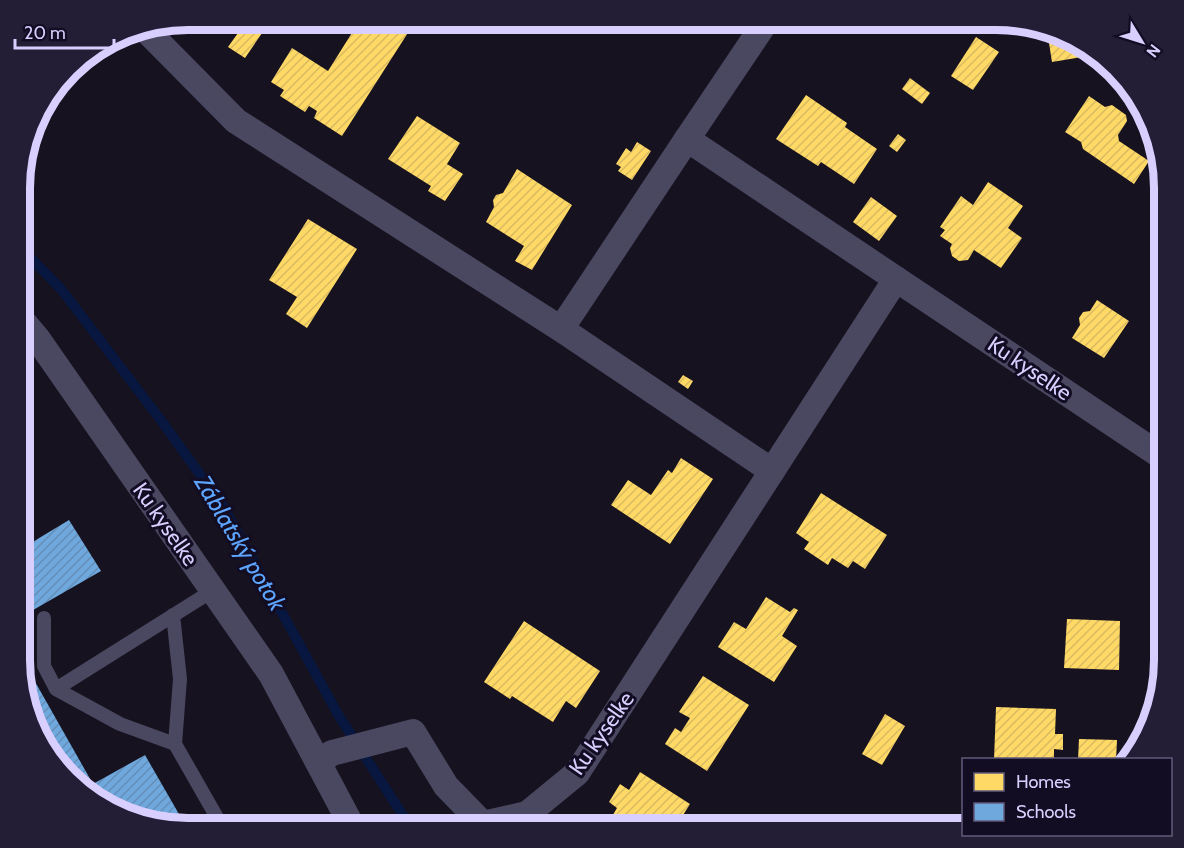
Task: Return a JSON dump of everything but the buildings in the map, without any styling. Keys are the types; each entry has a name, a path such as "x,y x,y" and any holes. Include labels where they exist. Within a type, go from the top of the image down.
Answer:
{"street":[{"path":"561,329 760,30"},
{"path":"150,34 236,121 561,329 772,471"},
{"name":"Ku kyselke","path":"687,139 1154,451"},
{"name":"Ku kyselke","path":"509,818 527,814 578,773 896,279"},
{"name":"Ku kyselke","path":"30,330 271,674 325,757 349,818"},
{"name":"Ku kyselke","path":"325,757 413,732 446,786 477,818"}],"lane":[{"path":"56,689 213,591"},
{"path":"173,615 180,679 175,744 217,818"},
{"path":"44,618 44,666 56,689 120,724 175,744"}],"waterway":[{"name":"Záblatský potok","path":"30,257 61,289 224,508 339,716 405,818"}]}
